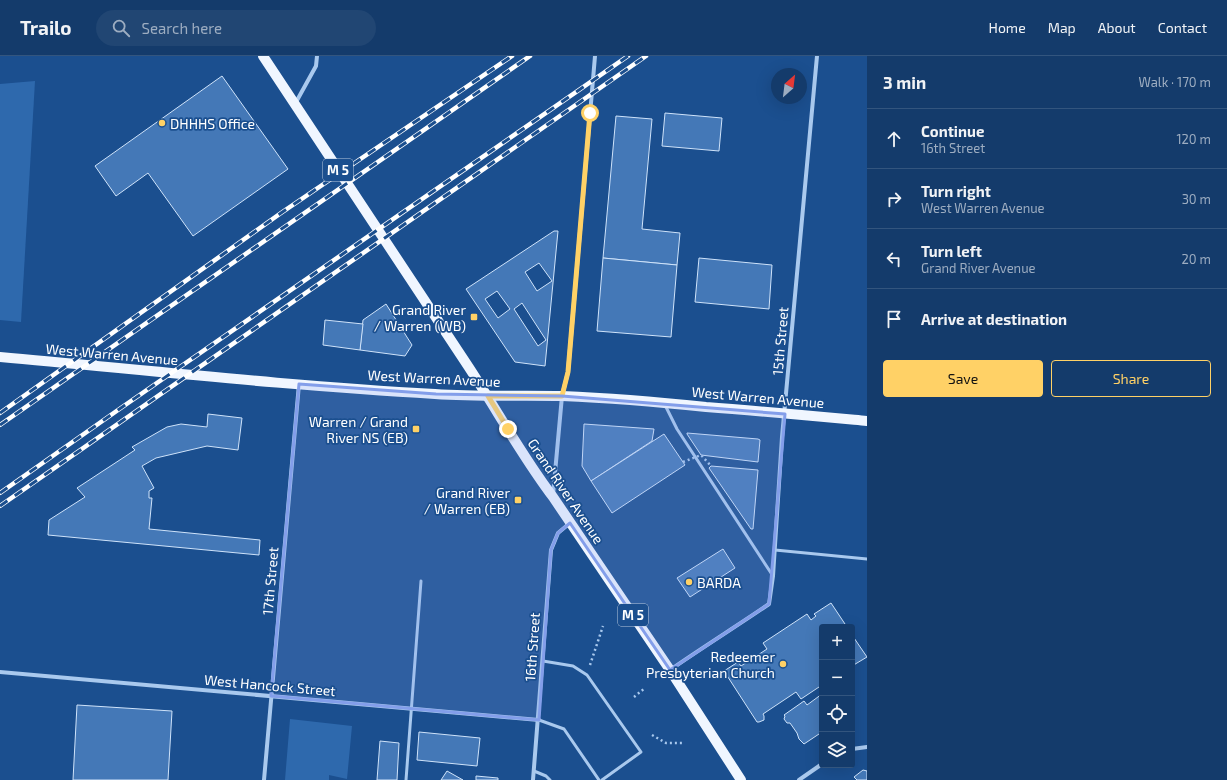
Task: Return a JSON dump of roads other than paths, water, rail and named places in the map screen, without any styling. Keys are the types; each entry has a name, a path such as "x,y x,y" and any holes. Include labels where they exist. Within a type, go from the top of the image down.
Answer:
{"main road":[{"name":"Grand River Avenue","path":"263,56 488,396 525,457 670,670 741,780"},
{"name":"West Warren Avenue","path":"0,357 298,384 430,394 562,396 664,403 867,421"}],"street":[{"path":"295,105 316,66 317,56"},
{"path":"553,497 562,396 568,372 595,56"},
{"name":"15th Street","path":"670,670 769,604 773,576 784,414 817,56"},
{"name":"17th Street","path":"264,780 298,384"},
{"name":"16th Street","path":"533,780 551,550 558,533 570,523"},
{"name":"West Hancock Street","path":"0,672 538,720"},
{"path":"855,749 867,747"},
{"path":"799,780 819,766"}],"lane":[{"path":"664,403 677,429 773,576"},
{"path":"774,550 867,559"},
{"path":"406,780 421,581"},
{"path":"542,661 573,666 588,675 642,752 602,780"},
{"path":"538,720 564,729 598,780"},
{"path":"534,771 546,776 550,780"}],"railway":[{"path":"0,413 281,213 512,56"},
{"path":"0,425 530,56"},
{"path":"0,493 628,56"},
{"path":"0,506 646,56"}],"place":[{"name":"DHHHS Office","path":"162,123"},
{"name":"Grand River / Warren (WB)","path":"474,317"},
{"name":"Warren / Grand River NS (EB)","path":"416,429"},
{"name":"Grand River / Warren (EB)","path":"518,500"},
{"name":"BARDA","path":"689,582"},
{"name":"Redeemer Presbyterian Church","path":"783,664"}]}
